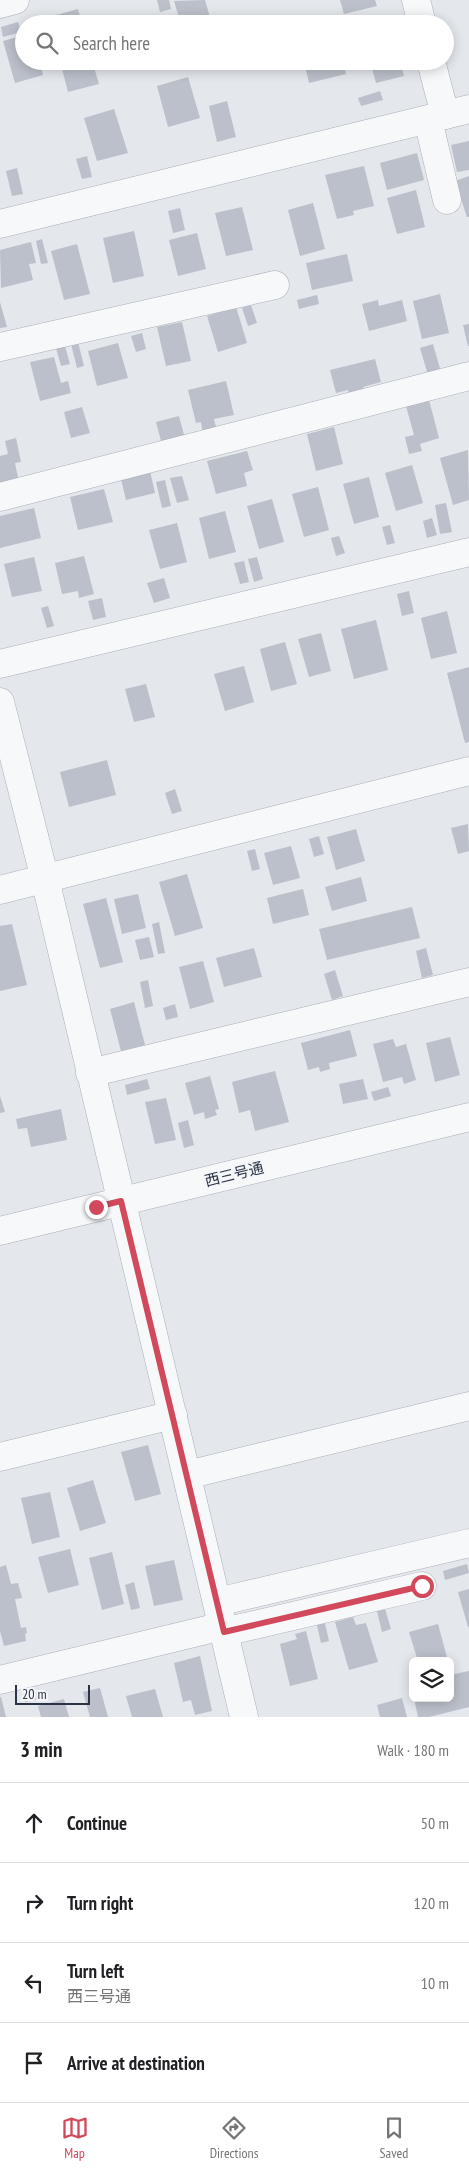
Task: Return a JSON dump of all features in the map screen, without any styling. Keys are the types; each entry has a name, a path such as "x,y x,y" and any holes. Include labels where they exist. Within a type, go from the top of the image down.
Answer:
{"street":[{"path":"0,4 15,0"},
{"path":"416,0 420,15"},
{"path":"434,70 447,115 447,200"},
{"path":"0,224 447,115"},
{"path":"0,347 275,285"},
{"path":"0,497 469,376"},
{"path":"0,664 469,552"},
{"path":"0,702 45,879 244,1717"},
{"path":"0,890 469,771"},
{"path":"90,1074 469,982"},
{"name":"西三号通","path":"0,1231 469,1117"},
{"path":"186,1475 469,1406"},
{"path":"0,1457 173,1415"},
{"path":"0,1680 221,1620 469,1543"},
{"path":"221,1620 422,1586"}],"building":[{"path":"157,0 169,0 171,9 160,12"},
{"path":"205,0 209,15 178,15 174,1"},
{"path":"340,0 375,0 377,6 344,14"},
{"path":"78,9 80,15 56,15"},
{"path":"15,23 15,34 3,37 1,27"},
{"path":"15,38 15,70 42,70 43,75 15,83 3,41"},
{"path":"62,70 95,70 99,84 68,92"},
{"path":"306,70 345,70 346,74 309,83"},
{"path":"372,70 402,70 404,76 376,83"},
{"path":"188,77 200,118 168,127 157,86"},
{"path":"380,91 383,100 361,106 358,98"},
{"path":"227,101 236,137 217,142 209,106"},
{"path":"114,109 128,153 97,161 84,118"},
{"path":"469,141 469,170 457,172 451,145"},
{"path":"417,153 424,180 387,190 380,163"},
{"path":"87,156 92,177 82,179 76,159"},
{"path":"364,166 374,206 353,211 354,215 337,219 325,175"},
{"path":"17,168 23,194 12,196 6,171"},
{"path":"469,176 469,217 467,217 455,181"},
{"path":"416,190 425,227 397,234 387,198"},
{"path":"313,203 325,249 300,256 288,210"},
{"path":"242,207 253,250 226,256 215,213"},
{"path":"180,208 185,230 173,233 168,211"},
{"path":"134,231 144,276 113,283 103,238"},
{"path":"197,233 206,269 178,276 169,240"},
{"path":"42,239 48,263 41,264 36,241"},
{"path":"31,242 36,263 29,264 33,280 1,288 0,250"},
{"path":"77,244 90,294 64,300 51,251"},
{"path":"347,254 353,281 312,290 306,263"},
{"path":"440,294 449,333 422,339 413,301"},
{"path":"317,295 319,304 299,309 297,300"},
{"path":"378,300 379,306 402,300 407,321 369,331 362,304"},
{"path":"0,302 7,327 0,328"},
{"path":"251,305 257,323 248,326 242,308"},
{"path":"236,307 247,343 218,352 207,316"},
{"path":"182,322 191,361 166,366 157,327"},
{"path":"469,324 469,346 468,346 463,325"},
{"path":"142,333 146,349 136,352 131,336"},
{"path":"78,342 84,366 77,368 71,344"},
{"path":"118,343 128,378 97,386 88,351"},
{"path":"433,344 441,372 428,375 420,348"},
{"path":"65,346 70,364 61,366 56,348"},
{"path":"54,357 61,383 68,381 71,393 40,401 30,362"},
{"path":"375,359 381,382 363,387 366,395 350,399 348,390 336,393 330,370"},
{"path":"226,381 234,415 214,419 217,431 203,434 201,422 196,423 188,390"},
{"path":"429,400 439,438 420,444 422,451 409,454 405,437 414,435 406,406"},
{"path":"82,407 90,433 71,438 64,412"},
{"path":"179,416 184,435 161,441 156,422"},
{"path":"334,427 343,464 316,471 307,434"},
{"path":"16,438 21,462 15,463 19,482 0,486 0,456 8,454 5,441"},
{"path":"468,450 469,500 453,505 440,458"},
{"path":"247,451 253,470 244,473 247,486 216,494 207,461"},
{"path":"412,465 423,503 396,511 385,473"},
{"path":"150,471 155,493 126,500 121,479"},
{"path":"182,476 189,500 177,503 170,478"},
{"path":"369,477 379,517 354,524 343,484"},
{"path":"165,480 171,506 162,508 156,482"},
{"path":"318,487 329,530 304,537 292,494"},
{"path":"104,489 113,522 78,530 70,497"},
{"path":"272,499 284,542 259,549 247,506"},
{"path":"446,503 452,532 440,534 435,505"},
{"path":"34,508 41,538 0,548 0,516"},
{"path":"225,511 236,552 209,559 199,518"},
{"path":"432,518 437,535 427,538 423,521"},
{"path":"177,523 187,562 160,569 149,530"},
{"path":"390,525 395,543 387,545 382,527"},
{"path":"339,536 345,553 336,556 331,538"},
{"path":"84,556 94,594 79,598 78,591 62,594 55,563"},
{"path":"34,557 42,591 12,597 4,564"},
{"path":"257,557 263,579 254,582 248,559"},
{"path":"244,561 249,582 240,584 234,563"},
{"path":"164,578 170,598 154,603 147,583"},
{"path":"409,591 414,613 402,616 397,594"},
{"path":"102,598 106,617 93,620 88,601"},
{"path":"48,606 54,626 47,628 41,608"},
{"path":"447,611 457,653 431,659 421,618"},
{"path":"376,620 388,670 354,679 341,629"},
{"path":"321,633 331,671 309,677 298,639"},
{"path":"285,642 297,684 271,691 260,649"},
{"path":"244,666 254,702 225,711 214,674"},
{"path":"469,667 469,742 465,743 447,673"},
{"path":"146,684 155,717 134,722 125,689"},
{"path":"107,760 116,795 69,807 60,772"},
{"path":"175,789 182,811 172,814 165,793"},
{"path":"468,824 469,851 458,854 451,828"},
{"path":"356,829 365,861 336,870 327,837"},
{"path":"319,836 324,854 314,857 309,839"},
{"path":"291,846 300,878 273,885 264,853"},
{"path":"255,849 260,869 252,871 247,851"},
{"path":"187,874 203,928 175,936 159,882"},
{"path":"361,877 367,901 332,911 325,887"},
{"path":"303,889 309,915 273,924 267,898"},
{"path":"138,894 146,928 122,934 114,899"},
{"path":"106,898 123,962 100,968 83,904"},
{"path":"412,907 420,938 327,960 319,929"},
{"path":"159,922 165,953 158,954 152,924"},
{"path":"12,924 27,985 0,991 0,926"},
{"path":"149,937 154,957 140,960 135,940"},
{"path":"254,948 262,977 224,987 216,958"},
{"path":"426,948 433,975 422,978 416,951"},
{"path":"203,961 214,1002 190,1009 179,967"},
{"path":"335,970 343,996 332,1000 324,974"},
{"path":"148,980 153,1006 145,1008 140,982"},
{"path":"134,1002 145,1045 121,1051 110,1009"},
{"path":"175,1004 178,1017 166,1020 163,1008"},
{"path":"350,1030 357,1056 329,1063 330,1069 320,1072 319,1067 308,1070 301,1043"},
{"path":"450,1037 460,1075 435,1082 426,1043"},
{"path":"393,1039 396,1047 406,1044 416,1080 404,1084 402,1077 383,1082 373,1044"},
{"path":"275,1071 289,1122 255,1131 250,1110 239,1113 232,1082"},
{"path":"210,1076 219,1109 215,1110 217,1115 205,1119 204,1112 194,1115 185,1083"},
{"path":"147,1079 150,1089 127,1095 125,1085"},
{"path":"363,1079 368,1099 343,1104 339,1084"},
{"path":"388,1087 391,1096 374,1101 371,1092"},
{"path":"0,1096 5,1112 0,1113"},
{"path":"166,1098 176,1140 155,1144 145,1102"},
{"path":"61,1109 67,1140 31,1147 27,1128 18,1129 16,1119"},
{"path":"188,1120 194,1145 184,1148 178,1123"},
{"path":"148,1445 161,1494 135,1501 121,1452"},
{"path":"93,1480 106,1523 80,1531 67,1488"},
{"path":"50,1492 60,1537 32,1544 21,1498"},
{"path":"70,1549 79,1585 48,1593 38,1557"},
{"path":"112,1552 124,1604 102,1610 89,1558"},
{"path":"174,1560 183,1600 154,1606 145,1566"},
{"path":"467,1564 469,1573 445,1580 443,1571"},
{"path":"6,1565 11,1584 18,1583 22,1598 15,1599 21,1628 26,1627 27,1633 25,1634 26,1641 4,1646 0,1631 0,1567"},
{"path":"134,1582 140,1608 131,1610 125,1585"},
{"path":"469,1589 469,1627 468,1627 458,1592"},
{"path":"385,1609 391,1629 382,1632 377,1611"},
{"path":"353,1617 356,1625 366,1623 378,1662 349,1670 335,1622"},
{"path":"324,1619 329,1641 321,1643 316,1621"},
{"path":"438,1624 447,1657 417,1657 409,1632"},
{"path":"306,1631 318,1679 290,1686 280,1644 297,1639 295,1634"},
{"path":"200,1656 212,1711 195,1715 191,1700 183,1702 174,1663"},
{"path":"469,1671 469,1707 429,1717 418,1717 415,1702 454,1702 454,1674"},
{"path":"100,1688 108,1717 90,1717 83,1692"},
{"path":"155,1689 163,1717 132,1717 126,1696"},
{"path":"47,1690 48,1697 25,1702 24,1695"},
{"path":"1,1697 6,1717 0,1717"},
{"path":"402,1698 407,1717 380,1717 377,1705"},
{"path":"64,1699 69,1717 41,1717 38,1706"}],"route":[{"path":"96,1207 121,1201 224,1632 422,1586"}]}
